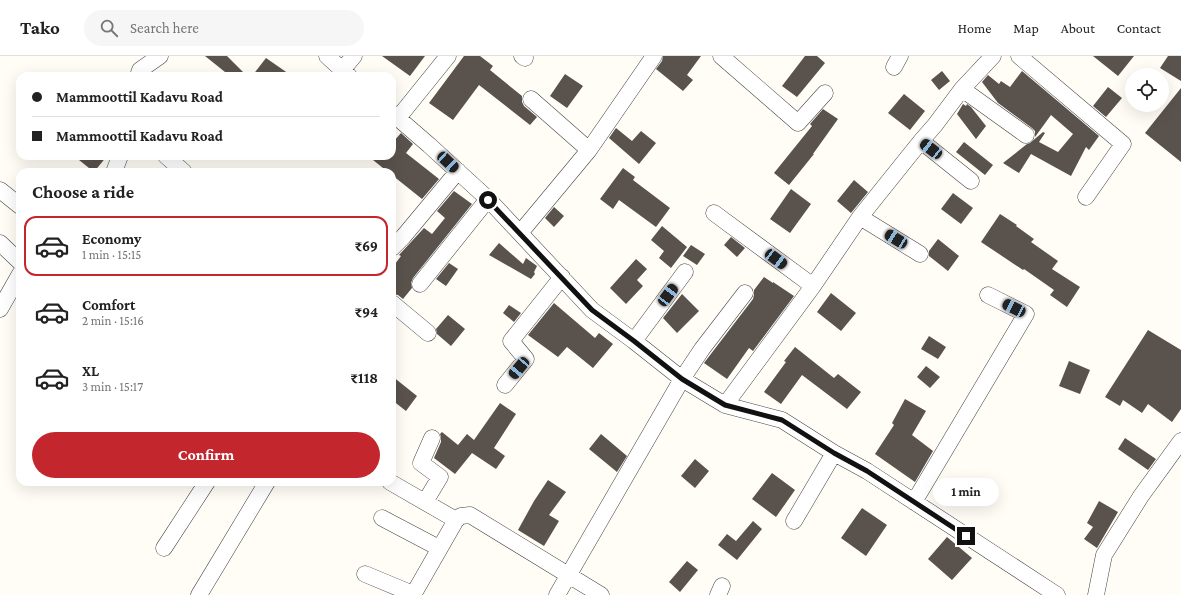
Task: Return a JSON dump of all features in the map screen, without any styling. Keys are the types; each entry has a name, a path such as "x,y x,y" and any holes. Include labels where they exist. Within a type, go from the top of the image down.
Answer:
{"street":[{"path":"139,72 160,56"},
{"path":"327,56 345,72"},
{"path":"346,72 354,56"},
{"path":"396,114 448,56"},
{"path":"520,233 590,150 654,56"},
{"path":"721,56 798,123 825,93"},
{"path":"725,405 813,286 860,217 935,125 962,89 993,56"},
{"path":"1019,56 1123,144 1086,197"},
{"path":"962,89 1026,135"},
{"path":"531,99 590,150"},
{"path":"396,116 488,200 592,310 682,379 725,405 782,420 834,453 867,471 1057,595"},
{"path":"921,141 971,181"},
{"path":"170,160 180,168"},
{"path":"396,244 458,171"},
{"path":"0,190 16,203"},
{"path":"420,284 488,200"},
{"path":"714,212 813,286"},
{"path":"860,217 920,254"},
{"path":"0,243 16,258"},
{"path":"634,341 685,272"},
{"path":"505,385 526,359 511,341 562,277"},
{"path":"0,309 16,281"},
{"path":"556,595 682,379 702,349 745,293"},
{"path":"914,502 1026,314 988,295"},
{"path":"396,306 428,333"},
{"path":"425,502 440,477 421,463 432,438"},
{"path":"1096,595 1104,555 1141,496 1181,441"},
{"path":"794,521 834,453"},
{"path":"396,485 456,520"},
{"path":"164,548 204,486"},
{"path":"199,595 265,486"},
{"path":"365,574 413,594 456,520 461,516 470,515 601,595"},
{"path":"382,518 439,548"}],"building":[{"path":"205,56 227,56 243,72 225,72"},
{"path":"382,56 425,56 410,76"},
{"path":"464,56 480,56 493,66 490,70 522,96 524,106 537,117 530,125 479,85 453,120 429,103"},
{"path":"663,56 701,56 687,75 693,80 683,91 656,69 662,61"},
{"path":"805,56 817,56 825,63 797,97 782,86"},
{"path":"1093,56 1134,56 1118,76"},
{"path":"1168,56 1181,56 1181,81 1169,74 1169,68 1160,68"},
{"path":"266,58 286,72 255,72"},
{"path":"942,71 950,81 939,90 931,80"},
{"path":"1022,71 1099,136 1089,150 1086,147 1071,176 1031,154 1019,173 1003,163 1043,132 1045,133 1039,142 1058,152 1073,134 1051,115 1035,137 1035,131 998,103 982,82 988,75 999,84 1001,81 1010,87"},
{"path":"565,74 583,86 567,108 550,96"},
{"path":"1108,87 1122,98 1106,117 1093,106"},
{"path":"1181,88 1181,162 1145,133 1162,112 1169,112 1169,103"},
{"path":"904,94 925,111 910,130 888,113"},
{"path":"963,104 966,106 967,104 971,107 986,126 976,139 957,114"},
{"path":"823,109 838,119 814,154 789,185 774,173 812,126 810,124"},
{"path":"616,128 632,141 641,131 656,143 639,164 609,138"},
{"path":"401,133 413,144 406,153 439,179 422,199 396,178 396,168 383,168 373,160 396,160 396,139"},
{"path":"964,142 993,165 985,175 956,152"},
{"path":"79,160 104,160 97,168 89,168"},
{"path":"623,168 635,177 633,180 670,208 656,227 619,200 613,209 600,199"},
{"path":"854,180 868,192 851,213 837,201"},
{"path":"791,189 811,204 790,233 770,219"},
{"path":"454,191 472,204 413,278 411,283 412,288 403,299 396,295 396,263 401,256 399,255 424,228 432,234 445,218 437,211"},
{"path":"953,193 973,208 961,224 941,209"},
{"path":"554,207 564,216 554,227 545,218"},
{"path":"1000,214 1017,225 1016,226 1034,239 1031,242 1058,261 1052,269 1080,287 1067,307 1050,295 1054,290 981,242"},
{"path":"662,226 687,247 671,268 659,258 664,251 651,240"},
{"path":"731,237 745,248 737,257 724,245"},
{"path":"938,239 959,256 948,271 929,256 929,251"},
{"path":"499,243 523,264 526,258 537,266 534,272 535,274 531,279 489,255"},
{"path":"691,245 705,254 697,265 683,256"},
{"path":"636,259 647,269 637,280 643,286 626,304 610,288"},
{"path":"449,263 458,269 446,286 436,279"},
{"path":"764,277 794,296 753,351 749,348 727,379 704,363 753,299 754,290"},
{"path":"831,293 856,313 841,331 817,312"},
{"path":"682,294 699,311 677,333 663,318"},
{"path":"554,303 595,338 599,333 613,344 593,368 567,347 558,357 528,335"},
{"path":"509,305 521,313 514,322 503,313"},
{"path":"448,315 465,329 451,346 437,334 436,329"},
{"path":"1148,330 1181,350 1181,409 1172,422 1148,404 1142,413 1123,400 1120,406 1105,397"},
{"path":"929,336 946,347 938,359 921,349"},
{"path":"795,347 834,378 838,374 861,392 847,409 802,375 781,404 764,392"},
{"path":"1069,361 1090,370 1080,394 1059,386"},
{"path":"926,366 940,377 930,388 917,377"},
{"path":"396,379 417,396 406,411 396,403"},
{"path":"905,399 926,411 912,435 933,451 915,482 875,454 894,425 892,423"},
{"path":"500,403 516,414 494,448 505,456 496,469 472,453 455,474 434,458 441,442 440,434 442,432 458,445 467,434 474,440"},
{"path":"601,434 627,456 617,472 589,449"},
{"path":"1125,438 1156,459 1148,470 1118,449"},
{"path":"695,459 709,471 695,488 681,476"},
{"path":"772,473 795,490 776,517 752,499"},
{"path":"548,480 566,492 549,515 559,521 544,546 518,530 534,501"},
{"path":"1099,501 1118,512 1097,548 1084,539 1093,527 1087,523"},
{"path":"862,508 887,525 866,556 841,538"},
{"path":"753,521 762,529 737,560 718,545 727,534 736,541"},
{"path":"947,537 972,558 952,580 928,559"},
{"path":"687,561 698,570 680,592 669,582"}],"route":[{"path":"488,200 592,310 682,379 725,405 782,420 834,453 867,471 966,536"}]}
